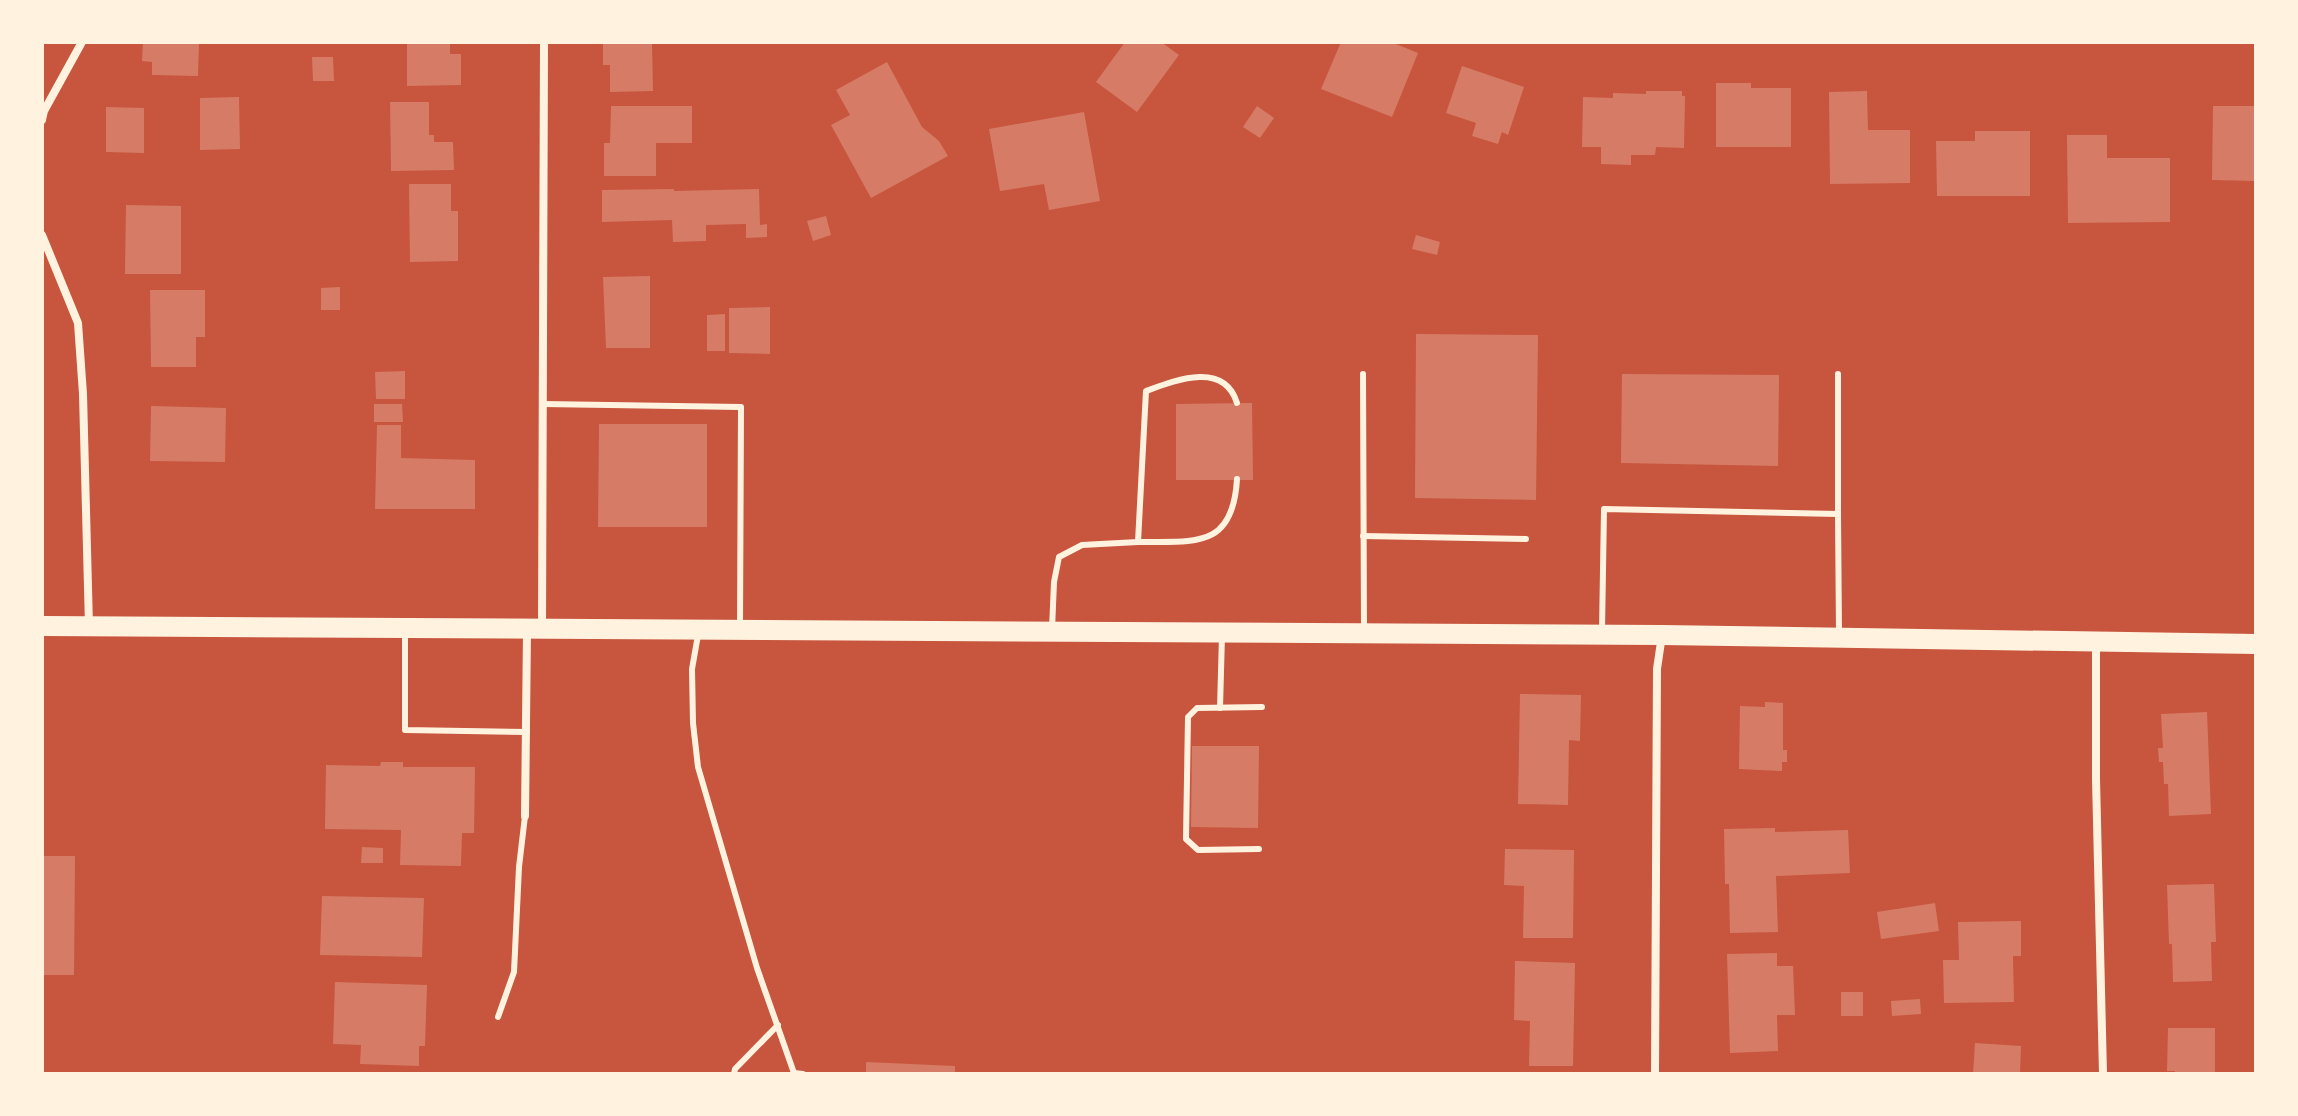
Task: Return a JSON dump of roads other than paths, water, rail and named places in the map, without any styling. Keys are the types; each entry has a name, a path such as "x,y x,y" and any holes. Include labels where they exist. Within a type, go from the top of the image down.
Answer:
{"main road":[{"path":"42,626 1662,635 2256,644"}],"street":[{"path":"42,120 82,42"},
{"path":"525,816 543,404 544,42"},
{"path":"42,235 78,323 83,394 89,627"},
{"path":"1655,1074 1657,669 1662,635"},
{"path":"2096,640 2103,1074"}],"lane":[{"path":"1363,374 1364,634"},
{"path":"1838,374 1839,637"},
{"path":"1138,542 1146,391 1184,378 1208,378 1226,383 1233,389 1237,403"},
{"path":"543,404 741,407 740,631"},
{"path":"1052,632 1054,582 1059,557 1082,545 1186,541 1213,536 1226,525 1236,500 1237,479"},
{"path":"1602,635 1604,509 1838,514"},
{"path":"1363,536 1526,539"},
{"path":"405,629 405,730 527,732"},
{"path":"699,631 692,669 698,767 757,968 794,1074 803,1074"},
{"path":"1220,708 1222,633"},
{"path":"1259,849 1198,850 1186,839 1188,717 1197,708 1262,707"},
{"path":"498,1017 514,972 525,816"},
{"path":"734,1074 735,1069 778,1025"}]}
